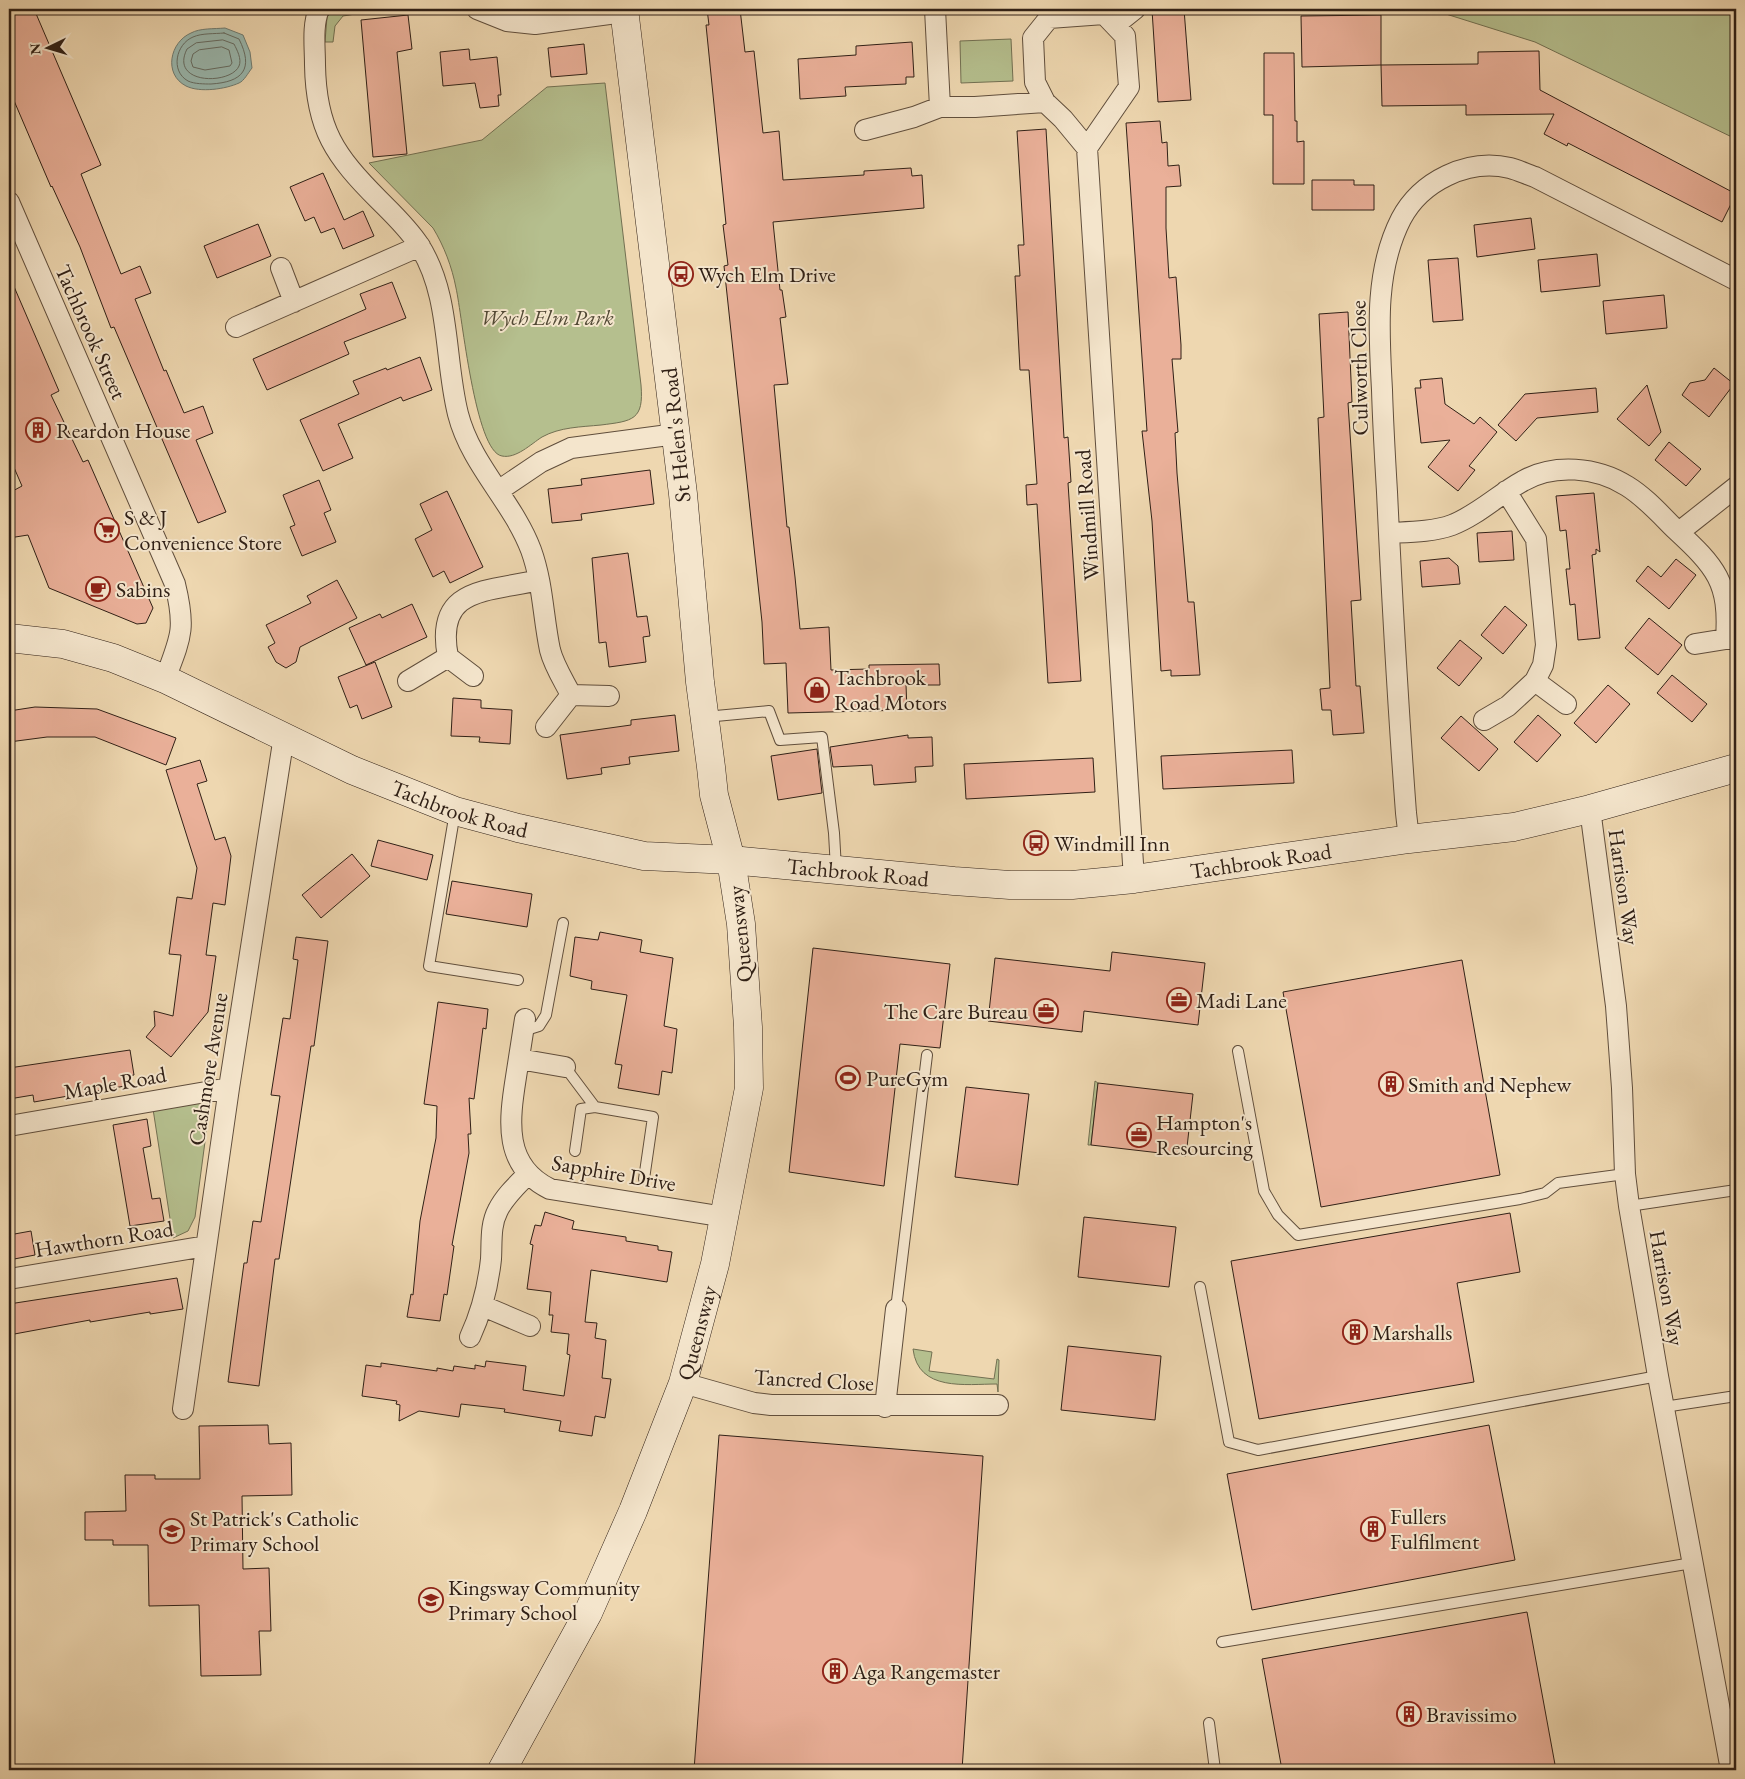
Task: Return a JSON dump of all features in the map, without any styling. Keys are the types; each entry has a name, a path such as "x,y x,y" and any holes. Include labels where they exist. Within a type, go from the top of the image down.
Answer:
{"street":[{"path":"319,9 315,19 315,79 320,114 325,129 342,161 398,219 420,246 441,302 458,414 467,440 526,539 539,580 551,651 571,695"},
{"path":"477,9 507,20 535,24 624,10"},
{"path":"935,9 940,107"},
{"path":"1115,25 1135,9"},
{"name":"St Helen's Road","path":"624,10 676,434 704,717 714,795 731,860"},
{"path":"1104,14 1125,36 1129,87 1087,148 1063,118 1045,102 1035,82 1033,38 1049,18 1104,14"},
{"path":"865,130 914,117 940,107 975,107 1045,102"},
{"name":"Windmill Road","path":"1087,148 1134,879"},
{"name":"Culworth Close","path":"1410,839 1400,736 1378,324 1380,298 1392,246 1402,218 1417,198 1434,182 1458,170 1485,166 1509,168 1534,177 1736,280"},
{"name":"Tachbrook Street","path":"9,202 175,584 182,619 182,633 165,679"},
{"path":"236,327 420,246"},
{"path":"281,268 294,302"},
{"path":"498,491 541,462 571,448 676,434"},
{"path":"1389,533 1433,529 1453,524 1472,515 1524,480 1553,470 1588,471 1626,486 1679,532 1704,558 1721,582 1727,604 1731,639 1695,644"},
{"path":"1679,532 1736,487"},
{"path":"1484,720 1508,706 1535,681 1543,665 1546,645 1539,553 1532,531 1506,491"},
{"path":"472,676 448,657 445,641 446,624 452,610 460,601 477,594 539,580"},
{"name":"Tachbrook Road","path":"9,638 72,646 113,658 165,679 352,770 456,811 518,828 635,854 731,860 1010,885 1072,885 1134,879 1410,839 1514,828 1736,768"},
{"path":"408,681 448,657"},
{"path":"1535,681 1566,704"},
{"path":"546,727 563,702 571,695 609,696"},
{"name":"Cashmore Avenue","path":"183,1409 229,1088 284,736"},
{"name":"Harrison Way","path":"1590,809 1616,1006 1622,1088 1625,1174 1629,1206 1658,1376 1731,1770"},
{"name":"Queensway","path":"502,1770 588,1613 633,1511 682,1383 707,1298 725,1217 741,1122 749,1088 750,1069 744,943 731,860"},
{"name":"Sapphire Drive","path":"524,1025 510,1120 512,1142 528,1174 537,1183 550,1189 725,1217"},
{"path":"519,1059 565,1067"},
{"name":"Maple Road","path":"9,1126 229,1088"},
{"path":"470,1337 483,1306 489,1273 492,1225 504,1199 528,1174"},
{"name":"Hawthorn Road","path":"9,1279 206,1246"},
{"path":"483,1306 530,1326"},
{"name":"Tancred Close","path":"886,1407 896,1309"},
{"name":"Tancred Close","path":"682,1383 754,1403 818,1407 998,1406"}],"lane":[{"path":"704,717 769,711 780,740 822,737 834,833 836,870"},
{"path":"456,811 429,966 518,980"},
{"path":"524,1025 539,1026 546,1015 563,923"},
{"path":"1238,1051 1264,1191 1278,1215 1298,1235 1520,1199 1545,1192 1558,1183 1625,1174"},
{"path":"896,1309 927,1055"},
{"path":"565,1067 595,1107"},
{"path":"575,1151 581,1109 595,1107 653,1117 644,1179"},
{"path":"1629,1206 1736,1190"},
{"path":"1200,1287 1229,1442 1258,1450 1658,1376"},
{"path":"1664,1407 1736,1396"},
{"path":"1222,1642 1692,1563"},
{"path":"1209,1723 1215,1770"}],"green space":[{"path":"335,9 387,9 343,16 335,26 333,42 325,42 327,17"},
{"path":"1430,9 1736,9 1736,139 1535,42"},
{"path":"1011,39 1013,81 961,83 960,41"},
{"name":"Wych Elm Park","path":"605,83 641,385 641,405 634,417 629,420 556,431 542,437 518,453 502,456 493,449 484,432 477,408 456,288 444,249 433,228 369,163 482,140 547,87"},
{"path":"1095,1081 1098,1083 1091,1145 1088,1145"},
{"path":"207,1099 210,1104 195,1217 188,1231 173,1238 153,1109"},
{"path":"913,1349 932,1352 929,1371 994,1379 997,1359 999,1360 998,1392 997,1384 945,1383 934,1379 924,1373 917,1363"}],"water":[{"path":"225,28 243,35 250,52 252,68 244,79 227,87 205,90 186,86 179,81 174,74 172,66 172,58 178,43 195,31"}],"building":[{"path":"9,9 34,9 101,165 81,174 121,274 140,266 151,293 135,299 164,371 166,370 184,413 203,406 213,433 196,440 226,512 198,523 114,327 111,328 80,247 51,187 9,89"},
{"path":"707,9 740,9 745,52 754,51 763,133 779,131 783,180 864,175 864,171 911,168 912,176 922,175 924,208 773,222 780,290 782,290 786,317 780,318 788,384 774,385 787,527 789,527 800,629 829,627 831,670 869,669 869,665 939,664 940,685 906,685 907,710 788,713 786,663 764,664 762,622 724,266 728,265 723,225 726,224 706,25 709,25"},
{"path":"1184,9 1191,100 1158,102 1152,10"},
{"path":"408,15 412,49 397,52 407,154 373,157 361,20"},
{"path":"1381,15 1381,65 1302,67 1301,16"},
{"path":"912,42 914,77 906,77 906,84 845,87 846,96 800,99 798,59 856,55 856,46"},
{"path":"584,44 587,74 551,77 548,48"},
{"path":"469,49 470,60 497,57 501,95 498,95 499,106 480,108 475,83 443,86 440,52"},
{"path":"1539,51 1540,90 1736,194 1722,222 1568,143 1567,146 1544,134 1554,114 1466,115 1466,105 1382,106 1381,65 1478,64 1478,52"},
{"path":"1264,53 1294,53 1295,121 1297,121 1297,142 1304,141 1304,184 1273,184 1273,115 1264,115"},
{"path":"1160,121 1162,143 1167,142 1168,166 1179,165 1181,186 1166,187 1166,228 1169,278 1176,277 1181,345 1181,359 1172,359 1178,432 1175,433 1177,473 1188,602 1194,602 1200,675 1171,676 1171,670 1161,671 1152,521 1142,431 1147,431 1126,123"},
{"path":"1046,129 1064,438 1068,437 1071,482 1068,483 1081,681 1048,683 1037,504 1027,505 1026,485 1037,484 1029,370 1020,370 1015,276 1020,276 1018,245 1024,245 1017,131"},
{"path":"323,173 344,220 363,211 374,236 343,249 334,228 321,233 314,217 305,221 290,187"},
{"path":"1312,180 1354,180 1354,185 1374,185 1374,210 1312,210"},
{"path":"1531,218 1535,249 1477,257 1474,225"},
{"path":"258,224 271,256 217,278 204,246"},
{"path":"1597,254 1600,286 1541,292 1538,260"},
{"path":"1458,258 1463,320 1433,322 1428,260"},
{"path":"9,275 59,391 51,395 83,462 88,460 153,608 146,623 137,624 49,588 28,535 9,538 9,493 22,486 9,456"},
{"path":"392,282 406,318 344,342 349,354 267,390 253,359 366,309 360,294"},
{"path":"1664,295 1667,328 1606,334 1603,301"},
{"path":"1348,312 1352,402 1348,403 1361,600 1351,601 1356,686 1360,686 1364,733 1333,735 1331,710 1322,710 1320,689 1330,688 1318,418 1324,417 1319,314"},
{"path":"420,357 432,390 403,401 401,397 338,424 353,458 323,471 300,420 359,394 353,381"},
{"path":"1714,368 1734,384 1709,417 1682,395 1690,383 1705,380"},
{"path":"1442,378 1445,404 1474,424 1480,417 1497,432 1469,466 1475,470 1458,491 1428,467 1450,440 1421,443 1415,388 1421,388 1420,380"},
{"path":"1647,385 1661,432 1649,446 1617,419"},
{"path":"1596,388 1598,412 1537,418 1516,441 1498,425 1525,394"},
{"path":"1669,442 1701,469 1686,486 1655,460"},
{"path":"650,470 654,504 581,514 582,520 552,523 548,489 582,485 581,479"},
{"path":"319,480 331,510 324,513 336,542 302,556 290,527 295,525 283,495"},
{"path":"447,491 483,567 450,583 444,571 433,577 415,539 432,530 420,504"},
{"path":"1594,493 1600,552 1596,549 1596,554 1592,555 1600,638 1578,640 1575,604 1570,605 1566,569 1570,569 1566,530 1560,531 1556,496"},
{"path":"1512,531 1514,560 1479,562 1477,533"},
{"path":"628,553 637,617 647,616 650,636 643,637 646,662 609,667 606,642 599,643 592,558"},
{"path":"1449,558 1458,566 1460,584 1422,587 1420,561"},
{"path":"1676,559 1696,575 1669,609 1636,581 1648,566 1661,577"},
{"path":"337,580 357,618 300,647 296,662 286,668 276,662 268,647 275,643 266,625 311,603 307,596"},
{"path":"412,604 427,637 366,665 349,628 380,614 382,618"},
{"path":"1505,606 1527,625 1503,654 1481,635"},
{"path":"1649,618 1682,645 1658,675 1625,648"},
{"path":"1460,640 1482,658 1459,686 1437,668"},
{"path":"375,662 392,707 362,719 357,705 350,708 338,677"},
{"path":"1672,675 1707,704 1692,722 1657,693"},
{"path":"1608,685 1630,704 1596,743 1574,723"},
{"path":"453,698 481,700 481,708 512,710 510,744 479,742 480,737 451,736"},
{"path":"35,707 97,709 176,738 166,765 95,737 47,737 9,742 9,711"},
{"path":"675,715 679,751 629,757 630,764 601,768 602,774 567,779 560,735 631,725 631,720"},
{"path":"1538,715 1561,735 1537,762 1514,742"},
{"path":"1461,716 1498,749 1479,771 1441,738"},
{"path":"908,735 908,738 932,737 933,766 915,767 916,782 874,785 872,765 833,767 830,747"},
{"path":"817,749 822,793 778,800 771,756"},
{"path":"1292,750 1294,783 1163,789 1161,756"},
{"path":"1093,758 1095,792 966,799 964,764"},
{"path":"200,760 207,781 197,784 215,840 225,837 231,856 225,905 213,903 206,955 216,956 208,1012 171,1057 146,1037 155,1026 154,1011 173,1016 181,955 169,954 177,897 192,899 197,868 166,770"},
{"path":"378,840 433,855 427,880 371,866"},
{"path":"352,854 370,876 321,918 302,895"},
{"path":"452,881 532,894 527,927 446,914"},
{"path":"600,932 642,940 640,952 673,958 664,1026 677,1029 672,1073 662,1071 659,1095 618,1088 622,1065 615,1064 627,995 591,989 592,981 570,976 575,937 598,940"},
{"path":"296,937 328,941 314,1046 311,1046 279,1259 275,1259 259,1386 228,1382 244,1263 247,1263 253,1221 261,1222 280,1096 271,1095 283,1018 290,1019 298,960 293,959"},
{"name":"PureGym","path":"813,948 950,964 940,1048 900,1044 884,1186 789,1172"},
{"path":"1112,952 1205,963 1198,1025 1084,1011 1082,1032 988,1021 995,958 1110,971"},
{"name":"Smith and Nephew","path":"1462,960 1500,1175 1321,1207 1283,992"},
{"path":"438,1002 488,1009 486,1029 483,1028 474,1099 469,1098 471,1134 468,1134 469,1153 452,1245 454,1246 447,1295 444,1294 440,1321 407,1317 411,1294 413,1295 420,1221 436,1138 437,1106 424,1104"},
{"path":"130,1050 134,1075 123,1077 125,1086 34,1102 33,1095 9,1099 9,1068"},
{"path":"1098,1083 1193,1094 1186,1156 1091,1145"},
{"path":"966,1087 1029,1094 1018,1185 955,1177"},
{"path":"147,1119 151,1146 143,1148 152,1199 160,1198 164,1221 130,1226 113,1125"},
{"path":"545,1212 574,1221 572,1229 626,1237 626,1241 658,1246 658,1250 672,1252 667,1282 591,1270 585,1322 597,1323 595,1338 606,1340 602,1378 611,1379 605,1418 595,1416 592,1436 559,1431 561,1421 504,1412 505,1409 461,1404 459,1417 419,1411 399,1421 400,1405 396,1404 397,1401 362,1396 366,1365 381,1367 381,1363 437,1371 437,1368 453,1371 454,1366 475,1369 475,1365 485,1367 486,1361 526,1366 523,1390 564,1396 570,1355 567,1354 569,1334 551,1332 553,1315 549,1315 551,1292 527,1289 533,1245 530,1244 535,1225 541,1226"},
{"name":"Marshalls","path":"1510,1213 1520,1272 1457,1283 1474,1382 1259,1419 1231,1261"},
{"path":"1084,1217 1176,1227 1169,1287 1078,1277"},
{"path":"31,1231 35,1255 9,1260 9,1235"},
{"path":"177,1278 183,1309 150,1314 150,1312 90,1322 90,1320 9,1335 9,1304"},
{"path":"1068,1346 1161,1356 1155,1420 1061,1410"},
{"path":"268,1425 269,1444 291,1443 292,1495 242,1496 243,1569 269,1568 271,1631 259,1631 261,1675 201,1676 199,1605 149,1606 148,1545 113,1545 113,1540 85,1540 85,1512 126,1511 125,1475 155,1475 155,1479 200,1479 199,1426"},
{"name":"Fullers Fulfilment","path":"1489,1425 1515,1560 1252,1610 1227,1474"},
{"name":"Aga Rangemaster","path":"719,1435 983,1456 962,1770 694,1770"},
{"name":"Bravissimo","path":"1527,1612 1556,1770 1282,1770 1262,1659"}],"place":[{"name":"Wych Elm Drive","path":"681,274"},
{"name":"Reardon House","path":"38,430"},
{"name":"S & J Convenience Store","path":"107,530"},
{"name":"Sabins","path":"98,589"},
{"name":"Tachbrook Road Motors","path":"817,690"},
{"name":"Windmill Inn","path":"1036,843"},
{"name":"Madi Lane","path":"1179,1000"},
{"name":"The Care Bureau","path":"1046,1011"},
{"name":"PureGym","path":"848,1078"},
{"name":"Smith and Nephew","path":"1391,1084"},
{"name":"Hampton's Resourcing","path":"1139,1135"},
{"name":"Marshalls","path":"1355,1332"},
{"name":"Fullers Fulfilment","path":"1373,1529"},
{"name":"St Patrick's Catholic Primary School","path":"172,1531"},
{"name":"Kingsway Community Primary School","path":"431,1600"},
{"name":"Aga Rangemaster","path":"835,1671"},
{"name":"Bravissimo","path":"1409,1714"}]}
